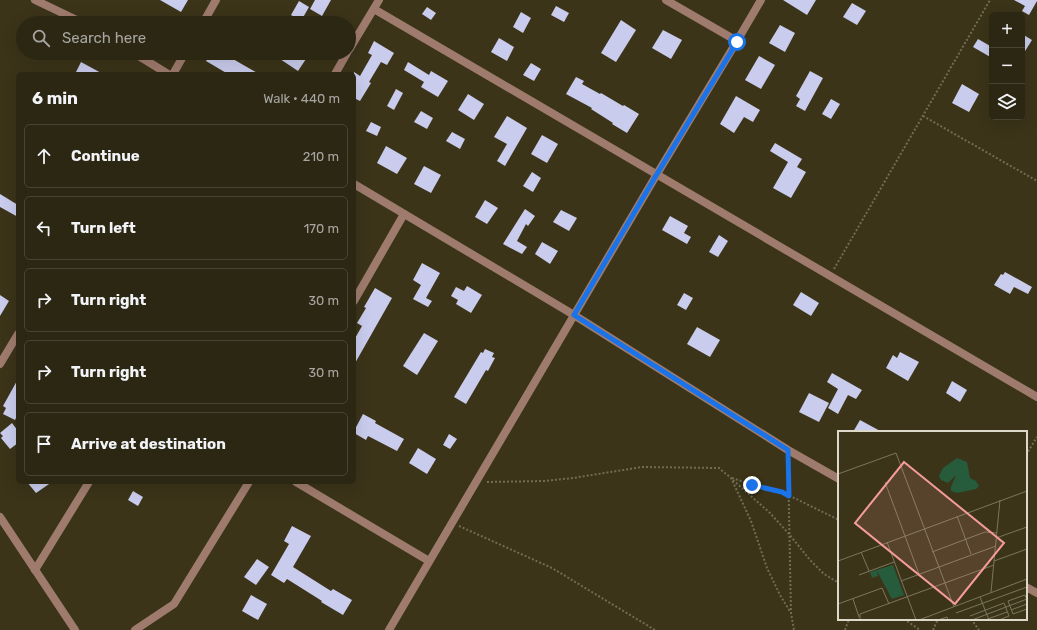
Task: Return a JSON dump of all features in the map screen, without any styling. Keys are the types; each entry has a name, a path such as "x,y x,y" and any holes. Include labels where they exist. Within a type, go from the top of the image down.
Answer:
{"street":[{"path":"35,0 68,16"},
{"path":"207,16 216,0"},
{"path":"356,39 379,0"},
{"path":"666,0 737,42"},
{"path":"389,630 761,0"},
{"path":"374,9 1037,397"},
{"path":"145,60 165,72"},
{"path":"174,72 181,60"},
{"path":"336,72 343,60"},
{"path":"356,185 574,315 788,450 838,478"},
{"path":"356,298 404,214"},
{"path":"0,364 16,337"},
{"path":"36,570 88,484"},
{"path":"135,630 174,604 247,484"},
{"path":"299,484 429,561"},
{"path":"0,517 76,630"},
{"path":"1027,588 1037,593"},
{"path":"66,630 70,622"}],"path":[{"path":"830,276 990,0"},
{"path":"923,116 1037,181"},
{"path":"1027,453 1037,437"},
{"path":"788,450 791,613 794,630"},
{"path":"477,480 488,482 544,481 642,467 719,468 770,513 810,560 824,574 838,582"},
{"path":"731,478 782,492 838,519"},
{"path":"731,478 751,521 767,568 780,595 791,613"},
{"path":"452,523 552,568 656,630"},
{"path":"846,630 849,620"},
{"path":"905,620 920,630"},
{"path":"933,630 938,620"},
{"path":"972,620 979,630"}],"building":[{"path":"160,0 188,0 181,12"},
{"path":"315,0 331,0 322,16 310,9"},
{"path":"783,0 816,0 807,15"},
{"path":"1014,0 1037,0 1029,15 1022,11 1025,6"},
{"path":"299,1 309,7 304,16 291,15"},
{"path":"852,3 866,11 857,25 843,17"},
{"path":"556,6 569,13 564,22 551,15"},
{"path":"427,7 436,13 431,20 422,14"},
{"path":"521,12 531,18 523,33 513,27"},
{"path":"621,20 636,30 616,62 601,53"},
{"path":"780,25 795,33 785,52 769,43"},
{"path":"663,30 682,40 671,59 652,48"},
{"path":"1025,36 1032,40 1025,51"},
{"path":"499,38 514,47 507,61 491,52"},
{"path":"978,39 989,45 989,56 973,47"},
{"path":"374,41 394,53 387,65 381,62 360,101 356,99 356,73 360,76 372,55 368,53"},
{"path":"759,56 775,65 761,89 745,80"},
{"path":"235,60 256,72 225,72 206,61"},
{"path":"282,60 305,60 298,71"},
{"path":"81,62 99,72 76,72"},
{"path":"408,62 429,75 431,71 448,81 438,97 421,87 424,82 404,70"},
{"path":"531,63 541,69 534,81 523,75"},
{"path":"810,71 823,78 805,111 796,106 800,99 796,96"},
{"path":"576,77 584,81 582,84 639,114 627,133 591,109 592,108 566,94"},
{"path":"962,84 979,94 969,112 952,103"},
{"path":"396,89 403,93 394,110 387,106"},
{"path":"468,94 484,104 474,120 458,110"},
{"path":"736,96 760,110 753,122 744,117 734,133 720,124"},
{"path":"831,99 840,104 831,119 822,114"},
{"path":"421,111 433,118 427,129 414,122"},
{"path":"507,116 527,128 505,166 497,161 507,144 494,137"},
{"path":"371,122 381,127 377,136 366,131"},
{"path":"452,132 465,139 460,149 446,141"},
{"path":"542,135 558,144 547,163 531,154"},
{"path":"775,143 802,159 797,167 806,172 791,198 773,188 788,162 770,151"},
{"path":"386,146 407,158 397,174 377,163"},
{"path":"424,166 441,175 431,193 414,184"},
{"path":"532,172 541,178 533,192 523,186"},
{"path":"0,194 16,204 16,216 0,207"},
{"path":"485,200 498,208 487,224 475,217"},
{"path":"525,209 535,216 528,226 526,224 517,241 527,247 522,254 503,244"},
{"path":"561,210 577,218 569,231 553,222"},
{"path":"670,216 688,226 684,233 691,237 687,244 662,230"},
{"path":"719,235 728,241 718,257 709,252"},
{"path":"542,242 558,251 550,264 535,254"},
{"path":"422,263 440,273 426,298 432,301 428,307 413,299 421,285 413,280"},
{"path":"1005,272 1032,287 1028,294 1014,287 1010,294 994,285 1001,274 1003,275"},
{"path":"467,286 482,295 471,313 456,304 458,300 451,296 456,287 464,291"},
{"path":"375,288 392,298 356,361 356,336 362,326 357,323 366,308 364,307"},
{"path":"801,292 819,303 811,316 793,305"},
{"path":"684,293 693,298 686,310 677,305"},
{"path":"0,295 9,301 0,316"},
{"path":"697,327 720,340 710,357 687,344"},
{"path":"424,333 438,341 417,375 403,366"},
{"path":"485,349 494,353 492,357 495,358 488,371 486,370 466,404 454,397 481,352 483,353"},
{"path":"900,352 919,362 908,381 886,368 893,355 897,358"},
{"path":"832,373 862,390 856,399 848,395 838,414 828,408 838,389 827,382"},
{"path":"952,381 967,390 960,402 946,393"},
{"path":"16,383 15,420 3,414 6,408 3,406"},
{"path":"809,393 829,403 819,422 799,412"},
{"path":"363,414 376,421 375,423 404,439 397,451 368,436 366,440 356,434 356,427"},
{"path":"860,420 880,431 854,431"},
{"path":"12,423 16,428 16,444 10,449 1,438 3,436 0,433"},
{"path":"449,434 457,439 450,449 443,445"},
{"path":"418,448 436,459 427,474 409,463"},
{"path":"29,484 49,484 36,493"},
{"path":"133,491 143,497 138,506 128,500"},
{"path":"292,526 311,536 293,567 331,591 333,589 352,600 343,615 287,579 284,583 271,575 289,544 284,541"},
{"path":"257,559 269,567 256,585 244,577"},
{"path":"251,595 267,604 258,620 242,611"}],"route":[{"path":"737,42 574,315 788,450 789,496 782,492 752,485"}]}
